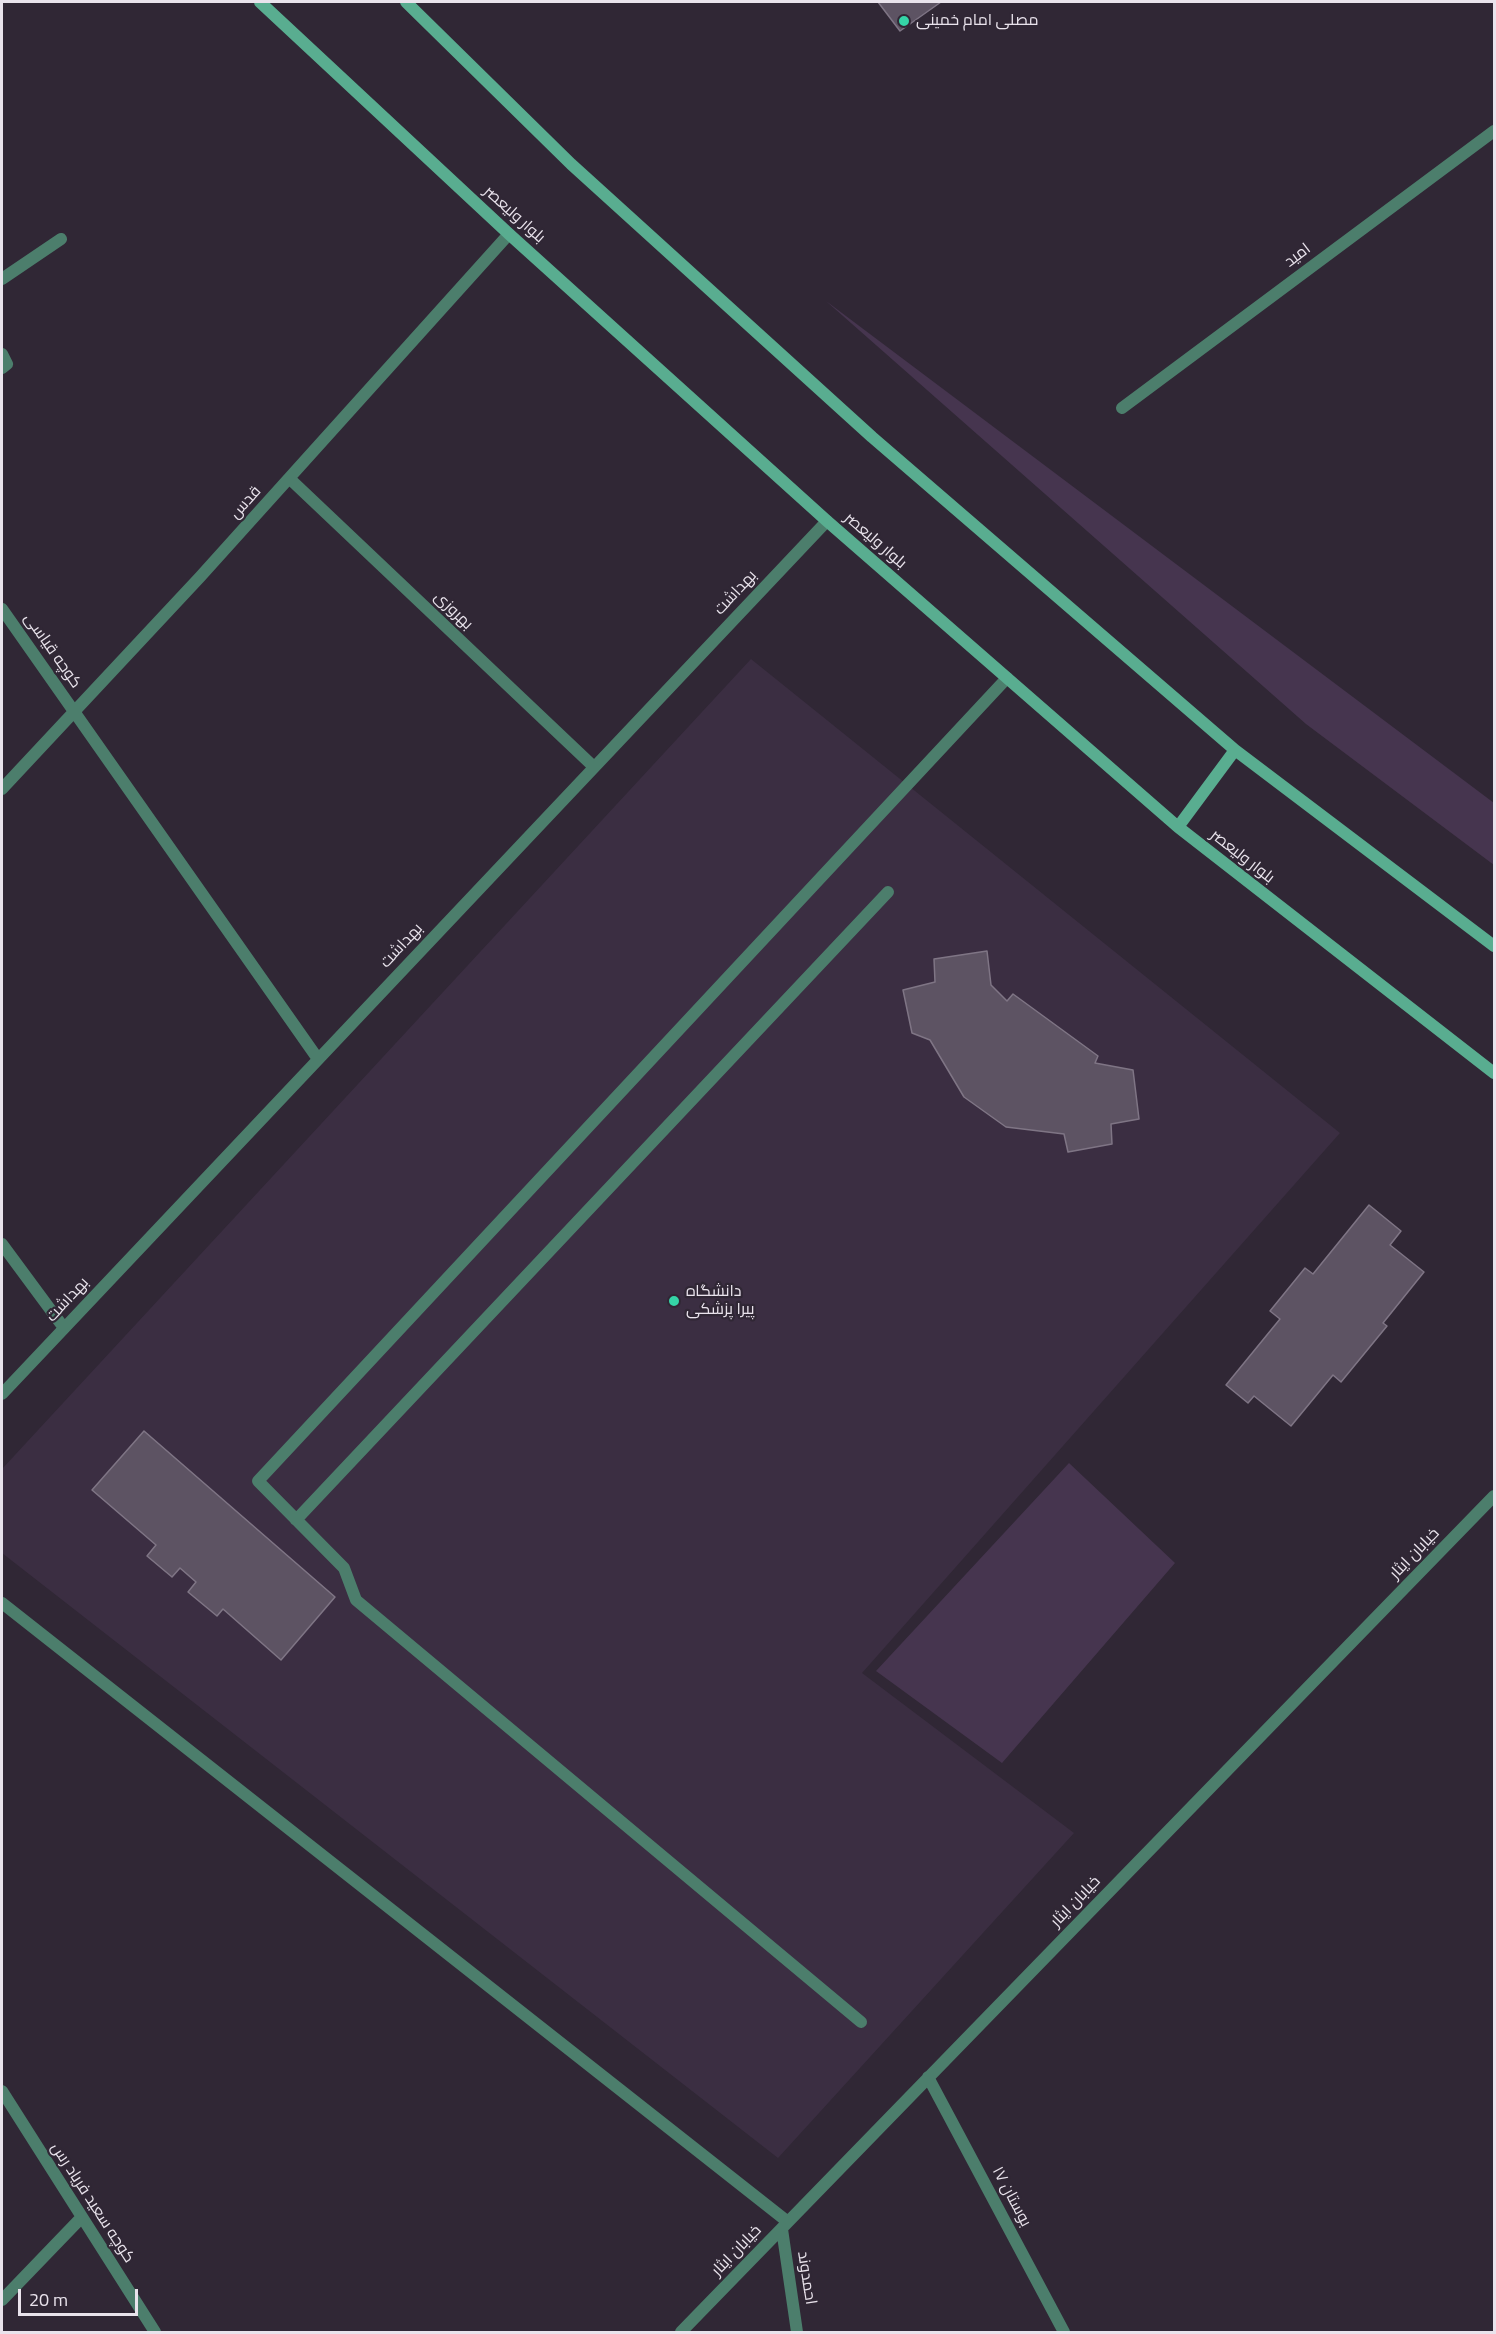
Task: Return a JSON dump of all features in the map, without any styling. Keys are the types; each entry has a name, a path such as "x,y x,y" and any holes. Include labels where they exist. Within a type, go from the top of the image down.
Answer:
{"main road":[{"name":"بلوار ولیعصر","path":"260,2 509,234 826,521 1178,827 1494,1073"},
{"path":"405,2 571,164 864,429 1235,750 1494,946"},
{"path":"1178,827 1235,750"}],"street":[{"name":"امید","path":"1122,408 1494,131"},
{"name":"قدس","path":"2,789 75,713 290,478 509,234"},
{"path":"2,279 61,239"},
{"path":"2,354 7,364 2,368"},
{"name":"بهروزی","path":"290,478 594,767"},
{"name":"بهداشت","path":"2,1394 826,521"},
{"name":"کوچه قیاسی","path":"2,609 318,1059"},
{"path":"861,2022 356,1600 344,1569 258,1481 1007,678"},
{"path":"296,1520 888,892"},
{"path":"2,1244 64,1328"},
{"name":"خیابان ایثار","path":"681,2332 1494,1496"},
{"path":"2,1603 785,2225"},
{"name":"بوستان ۱۷","path":"928,2077 1064,2332"},
{"name":"کوچه سعید فریاد رس","path":"2,2091 155,2332"},
{"path":"2,2300 81,2218"},
{"name":"احمدوند","path":"785,2225 797,2332"}],"shaded area":[{"path":"826,301 1494,803 1494,865 1306,724"},
{"name":"دانشگاه پیرا پزشکی","path":"751,659 1340,1133 862,1673 1074,1833 778,2158 2,1553 2,1469"},
{"path":"1069,1463 1175,1563 1002,1763 876,1671"}],"building":[{"path":"878,2 941,2 900,31"},
{"path":"987,951 991,985 1007,1001 1013,994 1098,1056 1095,1063 1133,1070 1139,1119 1111,1124 1112,1144 1068,1152 1064,1134 1006,1127 964,1097 930,1040 912,1033 903,990 935,982 934,959"},
{"path":"1369,1205 1401,1231 1390,1245 1424,1272 1383,1323 1387,1326 1341,1382 1333,1375 1291,1426 1254,1396 1248,1403 1226,1385 1280,1319 1270,1311 1305,1268 1313,1274"},
{"path":"144,1431 335,1597 281,1660 223,1609 217,1616 188,1592 196,1582 180,1568 172,1577 147,1556 156,1545 92,1490"}],"place":[{"name":"مصلی امام خمینی","path":"904,21"},
{"name":"دانشگاه پیرا پزشکی","path":"674,1301"}]}
